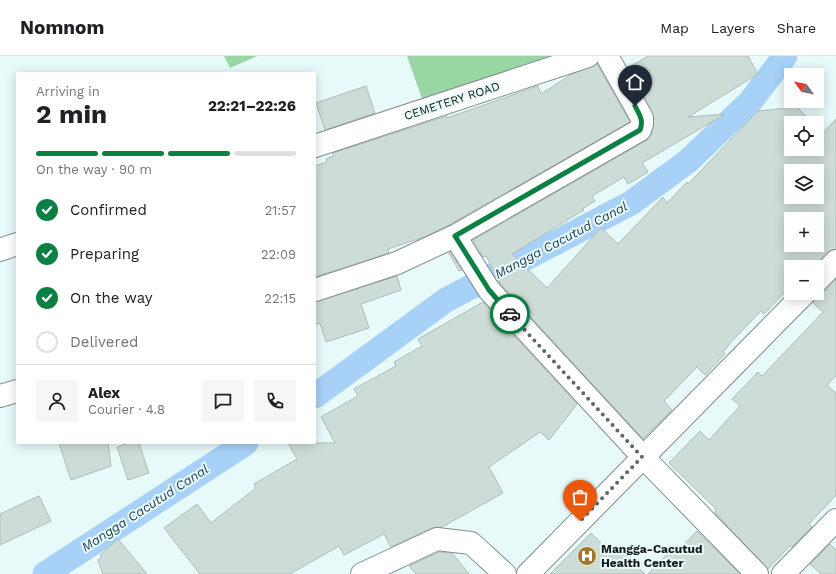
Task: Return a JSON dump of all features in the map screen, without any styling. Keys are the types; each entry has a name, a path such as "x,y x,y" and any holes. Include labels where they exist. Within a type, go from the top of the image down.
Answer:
{"street":[{"name":"CEMETERY ROAD","path":"316,146 588,56"},
{"path":"316,290 397,262 455,236 640,130 642,118 607,56"},
{"path":"455,236 489,290 642,457 757,574"},
{"path":"0,250 16,244"},
{"path":"824,273 836,261"},
{"path":"528,574 798,300"},
{"path":"0,396 16,391"},
{"path":"783,574 836,520"},
{"path":"362,574 437,539 471,543 505,574"}],"green space":[{"path":"224,56 257,56 230,68"},
{"path":"407,56 564,56 424,104"}],"building":[{"path":"648,56 748,56 758,74 688,117 725,114 642,163 648,172 628,184 624,177 592,196 595,201 582,209 584,210 512,254 547,288 601,228 618,244 663,197 667,203 687,182 688,184 758,111 798,108 806,116 784,116 784,156 824,156 824,132 836,119 836,249 827,252 820,260 784,260 784,293 764,314 761,311 732,341 723,352 725,354 705,375 697,367 664,401 672,410 643,439 502,286 486,256 483,257 473,240 647,140 652,134 654,118 628,68"},
{"path":"597,64 630,122 449,225 424,237 388,249 389,253 316,277 316,166 327,162 326,159 333,156 333,153 447,116 447,118 538,86 541,94 572,74"},
{"path":"366,86 375,113 325,130 316,103"},
{"path":"450,252 462,270 459,271 449,253"},
{"path":"397,276 401,290 361,304 369,328 326,342 320,323 316,325 316,302"},
{"path":"836,279 836,376 827,385 836,393 836,495 809,524 812,527 792,547 790,546 768,569 715,513 716,509 669,463 700,431 709,440 740,406 732,399 758,372 762,376 823,312 813,303 814,300 824,300 824,291"},
{"path":"483,302 577,404 549,440 540,432 489,467 503,493 442,527 432,528 391,547 384,534 344,555 339,546 290,574 200,574 164,528 197,504 211,523 256,488 254,484 297,459 289,444 335,443 321,417 358,396 354,389 396,366 394,362 422,346 418,339"},
{"path":"59,444 108,444 111,466 71,480"},
{"path":"126,444 139,444 149,473 128,480 117,447"},
{"path":"39,496 51,521 0,545 0,514"},
{"path":"697,531 740,574 648,574 671,550 675,554"},
{"path":"591,533 612,554 618,548 645,574 550,574"},
{"path":"118,539 147,574 103,574 98,560 102,557 100,555"},
{"path":"830,544 836,550 836,574 821,574 810,564"},
{"path":"439,552 452,553 469,574 416,574 409,566"}],"waterway":[{"name":"Mangga Cacutud Canal","path":"316,395 446,300 631,203 688,161 750,102 785,56"},
{"name":"Mangga Cacutud Canal","path":"45,574 244,444"}],"way so far":[{"path":"510,314 642,457 580,521"}],"place":[{"name":"Mangga-Cacutud Health Center","path":"587,556"}],"route":[{"path":"510,314 489,290 455,236 640,130 642,118 635,106"}]}
